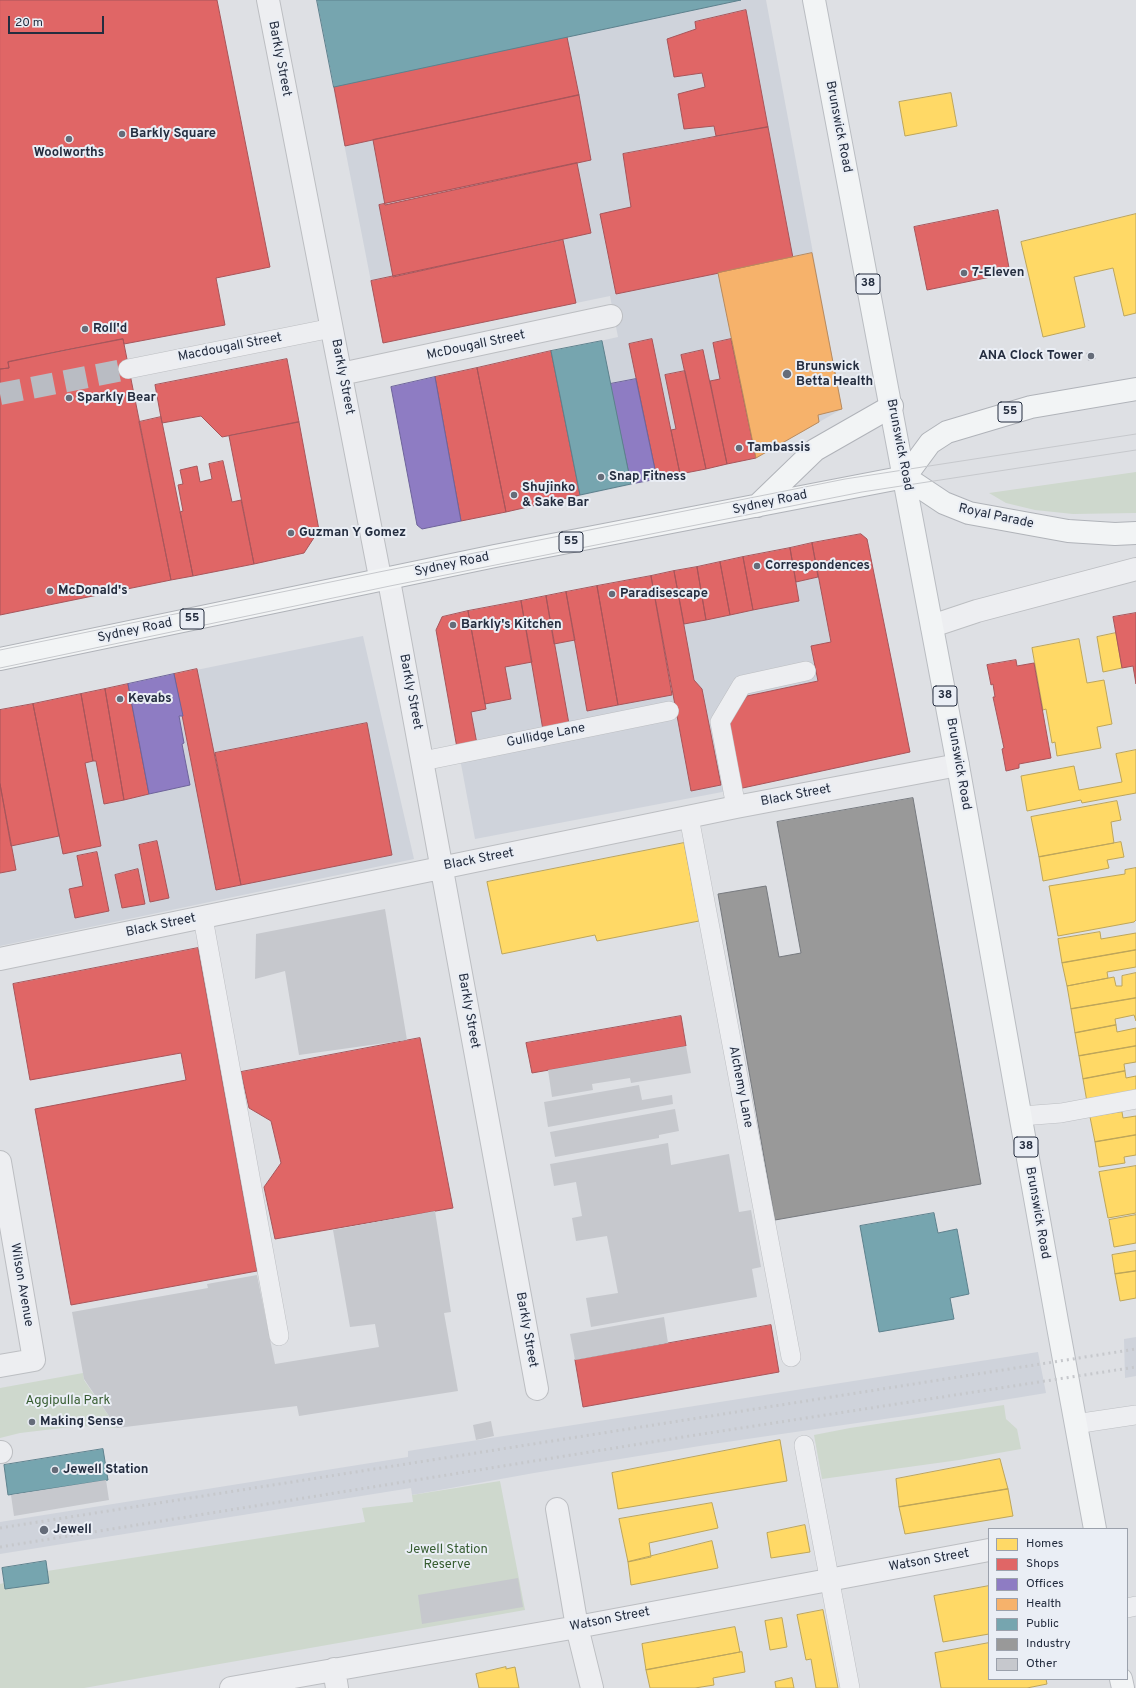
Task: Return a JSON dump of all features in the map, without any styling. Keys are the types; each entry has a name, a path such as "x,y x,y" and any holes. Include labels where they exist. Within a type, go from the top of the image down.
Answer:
{"main road":[{"name":"Brunswick Road","path":"814,0 892,406 958,765 1095,1528"},
{"name":"55","path":"905,477 930,443 947,432 1031,407 1136,389"},
{"path":"758,506 815,450 892,406"},
{"name":"Sydney Road","path":"0,659 384,579 905,477"},
{"name":"Royal Parade","path":"905,477 944,503 969,513 1068,531 1115,534 1136,533"}],"street":[{"name":"Barkly Street","path":"268,0 379,572 390,586 537,1389"},
{"name":"McDougall Street","path":"341,374 611,316"},
{"path":"932,626 977,611 1136,569"},
{"name":"Black Street","path":"0,960 736,807 958,765"},
{"name":"Wilson Avenue","path":"0,1162 34,1360 0,1366"},
{"path":"557,1509 577,1627 592,1688"},
{"name":"Watson Street","path":"231,1688 335,1678 577,1627 988,1550"}],"lane":[{"name":"Macdougall Street","path":"128,369 332,328"},
{"path":"736,807 720,722 742,685 806,671"},
{"name":"Gullidge Lane","path":"423,761 669,712"},
{"name":"Alchemy Lane","path":"689,817 791,1357"},
{"path":"203,918 280,1336"},
{"path":"1021,1116 1061,1113 1136,1099"},
{"path":"1075,1424 1136,1415"},
{"path":"804,1444 850,1688"}],"shaded area":[{"path":"316,0 766,0 842,409 756,458 506,512 422,529 419,528 417,525 391,387 618,337 610,296 383,343"},
{"path":"861,534 867,539 910,752 738,789 475,839 436,630 442,617"},
{"path":"363,636 414,859 0,946 0,710"},
{"path":"1136,1337 1136,1376 1125,1378 1124,1339"},
{"path":"1038,1352 1046,1393 912,1415 706,1445 534,1473 412,1495 411,1488 0,1554 0,1522 408,1457 408,1451"}],"green space":[{"path":"1136,472 1136,513 1073,514 1035,510 1006,503 989,493"},
{"name":"Aggipulla Park","path":"83,1373 84,1380 117,1428 79,1426 20,1433 0,1438 0,1388"},
{"path":"1004,1405 1006,1419 1017,1429 1021,1449 959,1460 822,1479 814,1435 850,1428"},
{"name":"Jewell Station Reserve","path":"500,1481 525,1610 84,1688 0,1688 0,1584 4,1583 6,1589 49,1583 47,1571 365,1522 362,1508 413,1502 412,1495"}],"building: Homes":[{"path":"951,93 957,126 905,136 899,102"},
{"path":"1136,214 1136,313 1124,316 1113,268 1074,277 1085,327 1043,337 1021,242"},
{"path":"1116,633 1122,668 1103,672 1097,637"},
{"path":"1079,639 1087,683 1104,680 1112,724 1097,727 1101,748 1057,756 1055,742 1052,743 1046,709 1043,710 1032,648"},
{"path":"1136,750 1136,793 1082,803 1081,800 1027,811 1021,776 1074,766 1079,790 1122,782 1116,754"},
{"path":"1117,801 1121,820 1111,822 1114,843 1039,857 1031,817"},
{"path":"1121,842 1124,857 1107,860 1109,868 1043,881 1039,857"},
{"path":"684,843 699,921 597,941 595,935 502,954 487,882"},
{"path":"1136,868 1136,920 1134,922 1058,936 1049,886 1125,874 1125,870"},
{"path":"1100,932 1101,939 1136,933 1136,950 1062,963 1058,939"},
{"path":"1136,950 1136,967 1107,972 1108,978 1067,986 1062,963"},
{"path":"1136,973 1136,998 1071,1009 1067,986 1114,977 1116,986 1122,986 1122,976"},
{"path":"1136,998 1136,1021 1134,1015 1115,1019 1116,1025 1075,1033 1071,1009"},
{"path":"1116,1025 1117,1032 1136,1028 1136,1046 1079,1056 1075,1033"},
{"path":"1136,1046 1136,1062 1124,1064 1125,1071 1083,1079 1079,1056"},
{"path":"1125,1071 1126,1078 1136,1076 1136,1094 1087,1102 1083,1079"},
{"path":"1122,1112 1123,1118 1136,1116 1136,1135 1095,1142 1090,1117"},
{"path":"1136,1135 1136,1155 1124,1157 1125,1163 1099,1167 1095,1142"},
{"path":"1136,1166 1136,1213 1108,1218 1099,1172"},
{"path":"1136,1215 1136,1243 1114,1247 1109,1220"},
{"path":"1136,1251 1136,1271 1115,1274 1112,1255"},
{"path":"1136,1271 1136,1298 1120,1301 1115,1274"},
{"path":"780,1440 787,1481 618,1509 612,1473"},
{"path":"1000,1459 1008,1489 899,1507 896,1479"},
{"path":"1008,1489 1013,1516 905,1534 899,1507"},
{"path":"712,1503 718,1528 649,1543 651,1557 628,1562 619,1519"},
{"path":"805,1525 810,1552 771,1558 767,1533"},
{"path":"712,1541 718,1568 631,1585 628,1562"},
{"path":"988,1586 988,1634 943,1642 934,1596"},
{"path":"823,1610 838,1688 816,1688 811,1659 806,1660 797,1615"},
{"path":"782,1618 787,1647 770,1650 765,1621"},
{"path":"735,1627 740,1652 646,1670 642,1644"},
{"path":"988,1643 988,1680 1046,1680 1047,1684 1027,1688 941,1688 935,1653"},
{"path":"742,1652 745,1672 713,1678 714,1685 695,1688 650,1688 646,1670"},
{"path":"506,1667 506,1669 515,1667 519,1688 479,1688 476,1674"},
{"path":"792,1678 794,1688 776,1688 775,1682"}],"building: Shops":[{"name":"Barkly Square","path":"0,0 217,0 270,267 216,278 225,325 124,344 123,339 66,350 8,362 9,368 0,369"},
{"path":"746,10 768,127 716,136 714,126 684,129 678,94 705,87 702,73 674,77 667,39 696,29 695,22"},
{"path":"567,37 579,95 345,146 334,87"},
{"path":"579,95 591,160 385,205 373,140"},
{"path":"768,127 793,258 616,294 600,214 631,207 623,154"},
{"path":"577,163 591,233 393,277 379,205"},
{"path":"998,210 1010,273 927,290 914,227"},
{"path":"563,240 576,303 383,343 371,281"},
{"path":"123,339 171,580 0,615 0,369 9,368 8,362"},
{"path":"652,339 680,474 657,479 629,344"},
{"path":"731,339 756,458 727,464 710,381 720,379 713,343"},
{"path":"703,350 727,464 706,469 681,355"},
{"path":"551,351 580,495 506,512 477,368"},
{"path":"287,359 299,422 222,437 201,416 162,423 155,385"},
{"path":"477,368 506,512 461,521 435,377"},
{"path":"685,371 706,469 680,474 671,430 676,429 665,375"},
{"path":"161,417 193,576 171,580 139,422"},
{"path":"299,422 319,530 304,553 254,564 229,436"},
{"path":"223,461 232,502 241,500 254,564 193,576 180,512 183,511 178,485 183,484 180,470 197,466 200,482 212,479 209,464"},
{"path":"861,534 867,539 910,752 738,789 727,726 747,696 818,681 811,646 831,642 812,543"},
{"path":"812,543 818,577 796,582 790,548"},
{"path":"790,548 799,601 753,610 743,557"},
{"path":"743,557 753,610 730,615 720,562"},
{"path":"720,562 730,615 706,620 697,567"},
{"path":"697,567 706,620 684,624 674,571"},
{"path":"674,571 694,680 702,689 721,785 691,791 651,576"},
{"path":"651,576 672,695 618,705 597,586"},
{"path":"597,586 618,705 587,711 566,592"},
{"path":"566,592 575,640 554,644 546,596"},
{"path":"546,596 569,724 543,730 521,601"},
{"path":"521,601 532,662 505,667 511,699 485,704 468,611"},
{"path":"468,611 486,709 471,712 477,744 457,748 436,630 442,617"},
{"path":"1136,613 1136,684 1133,666 1122,668 1113,617"},
{"path":"1016,660 1017,666 1034,663 1051,758 1019,764 1019,768 1006,771 1002,749 1004,748 993,697 995,697 993,684 991,685 987,665"},
{"path":"197,669 241,885 216,890 174,674"},
{"path":"128,684 149,794 124,800 105,689"},
{"path":"105,689 124,800 104,804 96,761 93,761 81,694"},
{"path":"81,694 93,761 85,763 101,846 63,854 33,704"},
{"path":"33,704 59,836 11,846 0,784 0,710"},
{"path":"367,723 392,855 241,885 215,753"},
{"path":"0,784 16,870 0,873"},
{"path":"157,841 169,898 150,902 139,845"},
{"path":"97,852 109,911 75,918 69,889 83,886 77,856"},
{"path":"138,869 145,904 122,908 115,875"},
{"path":"198,948 257,1271 71,1305 35,1109 186,1080 181,1053 30,1080 13,984"},
{"path":"681,1016 686,1046 532,1073 526,1043"},
{"path":"420,1038 453,1208 275,1239 264,1187 281,1163 271,1121 249,1108 241,1072"},
{"path":"771,1325 779,1372 583,1407 575,1360"}],"building: Offices":[{"path":"435,377 461,521 422,529 417,525 391,387"},
{"path":"636,379 657,479 631,484 610,384"},
{"path":"174,674 183,716 179,716 184,743 182,744 190,785 149,794 128,684"}],"building: Health":[{"name":"Brunswick Betta Health","path":"812,253 842,409 818,415 819,422 756,458 718,273"}],"building: Public":[{"path":"317,0 741,0 334,87"},
{"path":"602,341 631,484 580,495 551,351"},
{"path":"934,1213 938,1233 957,1229 969,1294 950,1298 954,1319 879,1332 860,1226"},
{"name":"Jewell Station","path":"103,1449 108,1480 8,1495 4,1465"},
{"path":"46,1561 49,1583 5,1589 2,1568"}],"building: Industry":[{"path":"913,798 981,1184 775,1220 718,894 766,886 779,957 801,953 777,822"}],"building: Other":[{"name":"ANA Clock Tower","path":"1093,351 1096,359 1088,361 1086,353"},
{"path":"385,909 407,1040 299,1055 285,971 255,979 256,934"},
{"path":"686,1046 691,1073 631,1083 630,1078 592,1084 593,1090 552,1097 548,1070"},
{"path":"639,1085 642,1100 672,1095 673,1104 548,1127 544,1102"},
{"path":"675,1109 679,1131 659,1135 659,1138 555,1157 550,1132"},
{"path":"668,1143 671,1165 729,1154 739,1212 751,1210 761,1267 752,1269 757,1297 591,1327 586,1298 618,1293 607,1236 576,1241 572,1218 582,1216 576,1182 554,1186 550,1164"},
{"path":"435,1211 451,1312 444,1313 458,1391 299,1416 297,1406 117,1428 84,1379 72,1312 208,1288 207,1284 257,1275 275,1364 379,1347 375,1324 350,1327 333,1230"},
{"path":"664,1317 668,1343 575,1360 570,1334"},
{"path":"491,1421 494,1436 476,1440 473,1425"},
{"path":"106,1480 109,1500 14,1516 11,1495"},
{"path":"518,1578 523,1607 422,1624 418,1595"}],"tunnel":[{"path":"0,394 128,369"}],"tram line":[{"path":"0,650 379,572 845,479 1136,434"},
{"path":"0,668 390,586 862,492 1136,450"}],"railway":[{"path":"0,1528 1136,1349"},
{"path":"0,1547 683,1437 1136,1367"}],"place":[{"name":"Barkly Square","path":"122,134"},
{"name":"Woolworths","path":"69,139"},
{"name":"7-Eleven","path":"964,273"},
{"name":"Roll'd","path":"85,329"},
{"name":"ANA Clock Tower","path":"1091,356"},
{"name":"Brunswick Betta Health","path":"787,374"},
{"name":"Sparkly Bear","path":"69,398"},
{"name":"Tambassis","path":"739,448"},
{"name":"Snap Fitness","path":"601,477"},
{"name":"Shujinko & Sake Bar","path":"514,495"},
{"name":"Guzman Y Gomez","path":"291,533"},
{"name":"Correspondences","path":"757,566"},
{"name":"McDonald's","path":"50,591"},
{"name":"Paradisescape","path":"612,594"},
{"name":"Barkly's Kitchen","path":"453,625"},
{"name":"Kevabs","path":"120,699"},
{"name":"Making Sense","path":"32,1422"},
{"name":"Jewell Station","path":"55,1470"},
{"name":"Jewell","path":"44,1530"}]}
